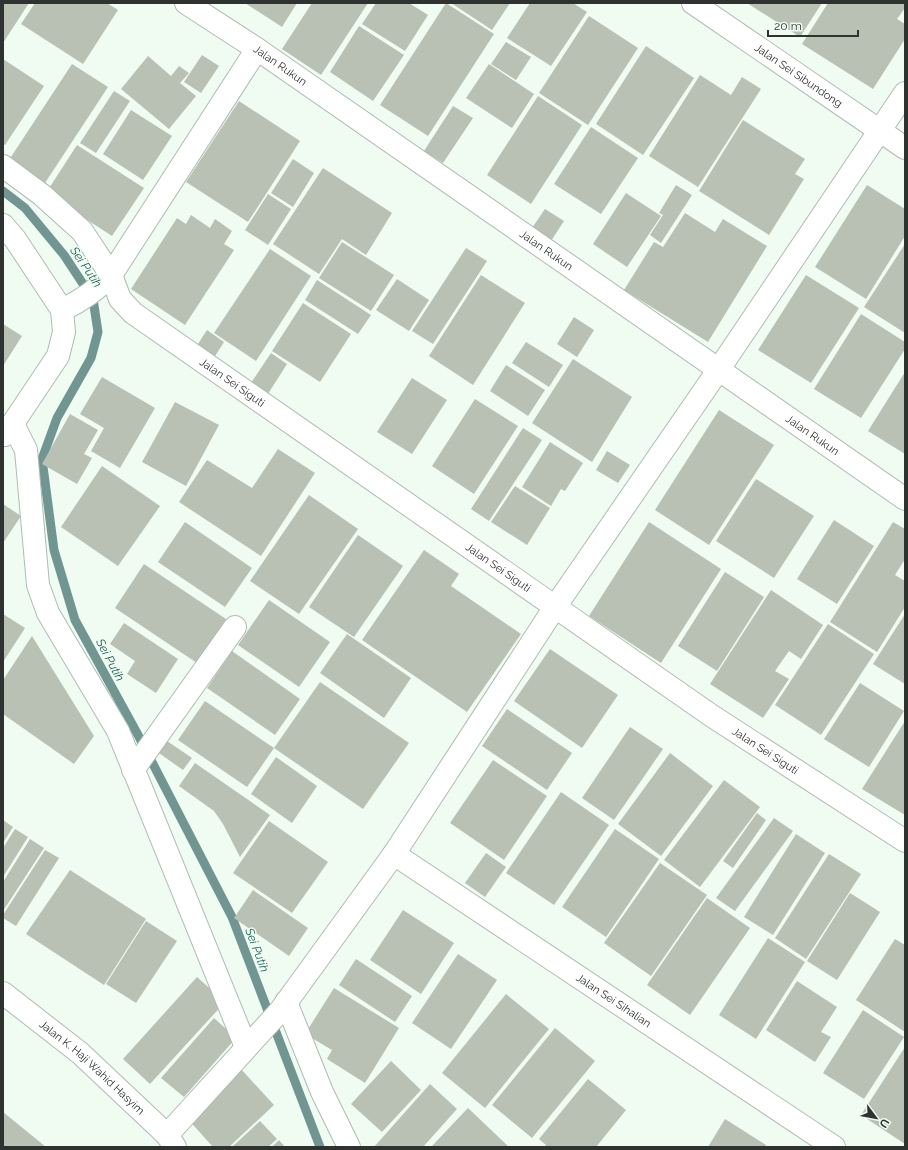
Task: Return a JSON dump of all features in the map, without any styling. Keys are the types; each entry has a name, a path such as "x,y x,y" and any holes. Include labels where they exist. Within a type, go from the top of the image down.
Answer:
{"street":[{"name":"Jalan Rukun","path":"186,3 257,49 905,499"},
{"name":"Jalan Sei Sibundong","path":"693,3 905,148"},
{"path":"252,1042 136,767 118,731 48,613 38,585 26,450 8,431 58,356 70,306 106,280 257,49"},
{"path":"171,1141 252,1042 283,1007 394,854 555,607 719,369 905,93"},
{"name":"Jalan Sei Siguti","path":"3,166 42,195 82,231 106,280 133,313 712,716 905,841"},
{"path":"3,225 70,306"},
{"path":"136,767 235,627"},
{"name":"Jalan Sei Sihalian","path":"394,854 834,1147"},
{"name":"Jalan K. Haji Wahid Hasyim","path":"3,993 80,1053 171,1141"},
{"path":"283,1007 349,1147"}],"building":[{"path":"3,3 29,3 3,43"},
{"path":"35,3 107,3 118,10 83,64 21,24"},
{"path":"245,3 297,3 282,27"},
{"path":"312,3 368,3 321,75 282,49"},
{"path":"376,3 409,3 428,15 405,51 362,24"},
{"path":"446,3 494,34 428,136 380,105"},
{"path":"451,3 510,3 492,30"},
{"path":"530,3 573,3 587,12 551,66 507,38"},
{"path":"747,3 822,3 800,37"},
{"path":"828,3 905,3 905,8 897,19 905,24 905,39 873,89 802,44"},
{"path":"589,16 638,48 588,125 539,93"},
{"path":"359,26 404,55 373,101 330,72"},
{"path":"506,42 531,57 516,80 491,64"},
{"path":"646,46 694,78 643,155 596,124"},
{"path":"202,55 219,66 201,93 184,82"},
{"path":"148,56 171,76 179,66 189,73 180,83 196,96 169,129 121,89"},
{"path":"3,59 44,86 5,145 3,144"},
{"path":"72,64 108,87 43,186 7,163"},
{"path":"489,64 534,94 512,128 466,98"},
{"path":"700,75 731,95 742,77 761,89 698,187 649,156"},
{"path":"114,91 130,101 96,153 80,143"},
{"path":"538,96 582,125 531,204 487,175"},
{"path":"239,101 300,141 248,222 186,182"},
{"path":"453,106 473,118 443,163 424,151"},
{"path":"131,110 172,136 143,180 103,154"},
{"path":"743,120 805,159 795,174 804,179 769,235 699,191"},
{"path":"591,127 638,158 601,214 554,184"},
{"path":"77,145 144,188 112,236 46,193"},
{"path":"293,159 314,173 293,207 271,193"},
{"path":"323,168 392,213 366,255 342,239 319,274 273,244"},
{"path":"676,185 692,195 661,243 650,235 663,215 659,213"},
{"path":"867,185 905,209 905,236 866,299 815,267"},
{"path":"626,193 661,216 627,267 593,244"},
{"path":"268,194 291,209 268,245 245,230"},
{"path":"545,209 564,221 549,244 530,231"},
{"path":"685,213 715,232 723,219 767,246 708,342 624,290 654,242 663,247"},
{"path":"191,215 210,228 215,219 232,231 224,244 234,250 185,325 131,289 177,218 186,224"},
{"path":"342,242 394,275 371,311 319,278"},
{"path":"905,244 905,333 864,307"},
{"path":"466,248 487,261 433,344 412,331"},
{"path":"270,249 311,276 256,361 214,333"},
{"path":"481,275 525,303 473,385 429,356"},
{"path":"806,275 859,308 811,383 758,350"},
{"path":"397,279 429,300 409,331 376,310"},
{"path":"317,280 371,315 358,334 305,300"},
{"path":"303,303 351,334 320,382 272,351"},
{"path":"861,314 905,342 905,349 861,418 814,389"},
{"path":"574,317 594,330 577,357 557,344"},
{"path":"3,324 22,336 3,366"},
{"path":"207,330 224,342 212,361 194,350"},
{"path":"526,342 563,365 549,387 512,363"},
{"path":"271,353 287,364 266,397 249,386"},
{"path":"573,359 632,397 592,462 532,423"},
{"path":"506,365 545,390 528,416 490,391"},
{"path":"905,372 905,454 868,431"},
{"path":"102,377 155,408 120,468 91,451 104,428 80,414"},
{"path":"412,378 447,400 412,454 377,432"},
{"path":"475,399 518,426 474,494 432,466"},
{"path":"175,402 219,425 186,486 142,462"},
{"path":"719,410 774,445 709,545 655,510"},
{"path":"70,414 98,430 84,454 92,458 77,484 42,464"},
{"path":"523,428 542,440 489,521 471,509"},
{"path":"550,442 583,463 565,491 561,489 551,506 522,487"},
{"path":"278,449 315,473 261,556 179,502 207,460 252,488"},
{"path":"607,451 630,465 618,483 596,470"},
{"path":"102,466 160,506 118,566 61,527"},
{"path":"756,479 814,516 774,578 716,541"},
{"path":"515,486 550,508 527,545 491,522"},
{"path":"309,495 358,529 299,614 250,581"},
{"path":"3,504 21,516 3,543"},
{"path":"834,520 874,546 837,604 797,579"},
{"path":"185,522 252,568 225,607 158,562"},
{"path":"649,522 721,569 661,663 589,616"},
{"path":"893,522 905,529 905,559 895,575 905,581 905,607 877,652 830,622"},
{"path":"358,535 403,566 354,637 309,607"},
{"path":"424,550 459,574 451,586 521,634 467,712 362,640"},
{"path":"144,564 226,619 197,663 115,608"},
{"path":"725,572 764,597 717,671 678,646"},
{"path":"771,590 823,625 801,659 789,651 775,671 789,679 763,718 710,684"},
{"path":"269,600 330,642 299,687 238,645"},
{"path":"3,614 25,628 3,662"},
{"path":"905,614 905,684 873,664"},
{"path":"124,623 178,659 156,693 127,674 135,661 110,644"},
{"path":"828,624 874,654 821,735 775,705"},
{"path":"347,634 411,678 384,718 320,673"},
{"path":"32,636 94,736 74,764 3,714 3,680"},
{"path":"550,649 618,695 582,748 514,701"},
{"path":"232,651 300,699 275,735 207,688"},
{"path":"320,682 409,743 363,809 274,748"},
{"path":"860,683 904,711 869,767 824,739"},
{"path":"205,701 274,748 247,787 178,740"},
{"path":"507,709 572,753 547,790 482,746"},
{"path":"905,721 905,815 862,789"},
{"path":"630,727 663,749 614,820 582,798"},
{"path":"164,739 192,758 183,770 156,751"},
{"path":"670,753 713,786 661,856 618,824"},
{"path":"276,757 317,786 292,823 251,794"},
{"path":"493,760 547,796 504,860 450,823"},
{"path":"195,763 270,815 240,857 223,824 214,811 179,786"},
{"path":"724,780 760,807 700,887 664,860"},
{"path":"561,792 609,825 554,905 506,873"},
{"path":"757,813 766,820 733,868 723,861"},
{"path":"774,818 793,831 735,911 716,898"},
{"path":"3,820 13,827 3,843"},
{"path":"269,821 328,862 292,913 233,873"},
{"path":"15,829 28,837 3,877 3,848"},
{"path":"615,829 659,859 606,937 562,907"},
{"path":"796,834 825,853 773,935 744,917"},
{"path":"30,839 44,848 3,911 3,882"},
{"path":"45,850 59,858 16,926 3,918 3,915"},
{"path":"486,853 506,867 485,897 465,883"},
{"path":"829,854 861,874 806,959 775,938"},
{"path":"660,863 707,895 651,976 604,943"},
{"path":"70,870 146,919 104,985 26,934"},
{"path":"253,890 308,928 289,956 234,918"},
{"path":"850,893 880,912 837,980 807,961"},
{"path":"707,898 750,928 690,1015 647,985"},
{"path":"403,910 454,943 421,994 370,960"},
{"path":"146,921 177,941 136,1003 106,984"},
{"path":"768,938 805,962 756,1039 719,1015"},
{"path":"895,939 905,945 905,1032 856,1000"},
{"path":"458,954 497,980 451,1049 412,1023"},
{"path":"356,959 412,996 395,1022 339,985"},
{"path":"197,977 225,1002 150,1084 123,1059"},
{"path":"797,981 837,1007 821,1032 831,1037 815,1062 766,1030"},
{"path":"334,988 399,1028 365,1083 327,1059 332,1050 305,1034"},
{"path":"506,994 549,1029 485,1108 442,1073"},
{"path":"863,1010 904,1037 864,1099 823,1073"},
{"path":"214,1018 236,1038 184,1097 161,1078"},
{"path":"555,1028 595,1061 532,1138 492,1105"},
{"path":"905,1047 905,1144 861,1115"},
{"path":"391,1061 421,1090 382,1132 351,1104"},
{"path":"240,1068 274,1105 229,1147 213,1147 186,1117"},
{"path":"588,1079 626,1110 596,1147 544,1147 546,1145 539,1139"},
{"path":"430,1084 457,1109 423,1147 374,1147"},
{"path":"468,1108 509,1147 431,1147"},
{"path":"3,1112 46,1147 3,1147"},
{"path":"725,1119 766,1145 765,1147 708,1147"},
{"path":"260,1121 277,1139 268,1147 232,1147"},
{"path":"279,1140 285,1147 272,1147"}],"waterway":[{"name":"Sei Putih","path":"3,191 25,208 64,255 93,299 98,332 91,358 57,418 42,459 54,550 75,620 138,735 232,917 320,1147"}]}
